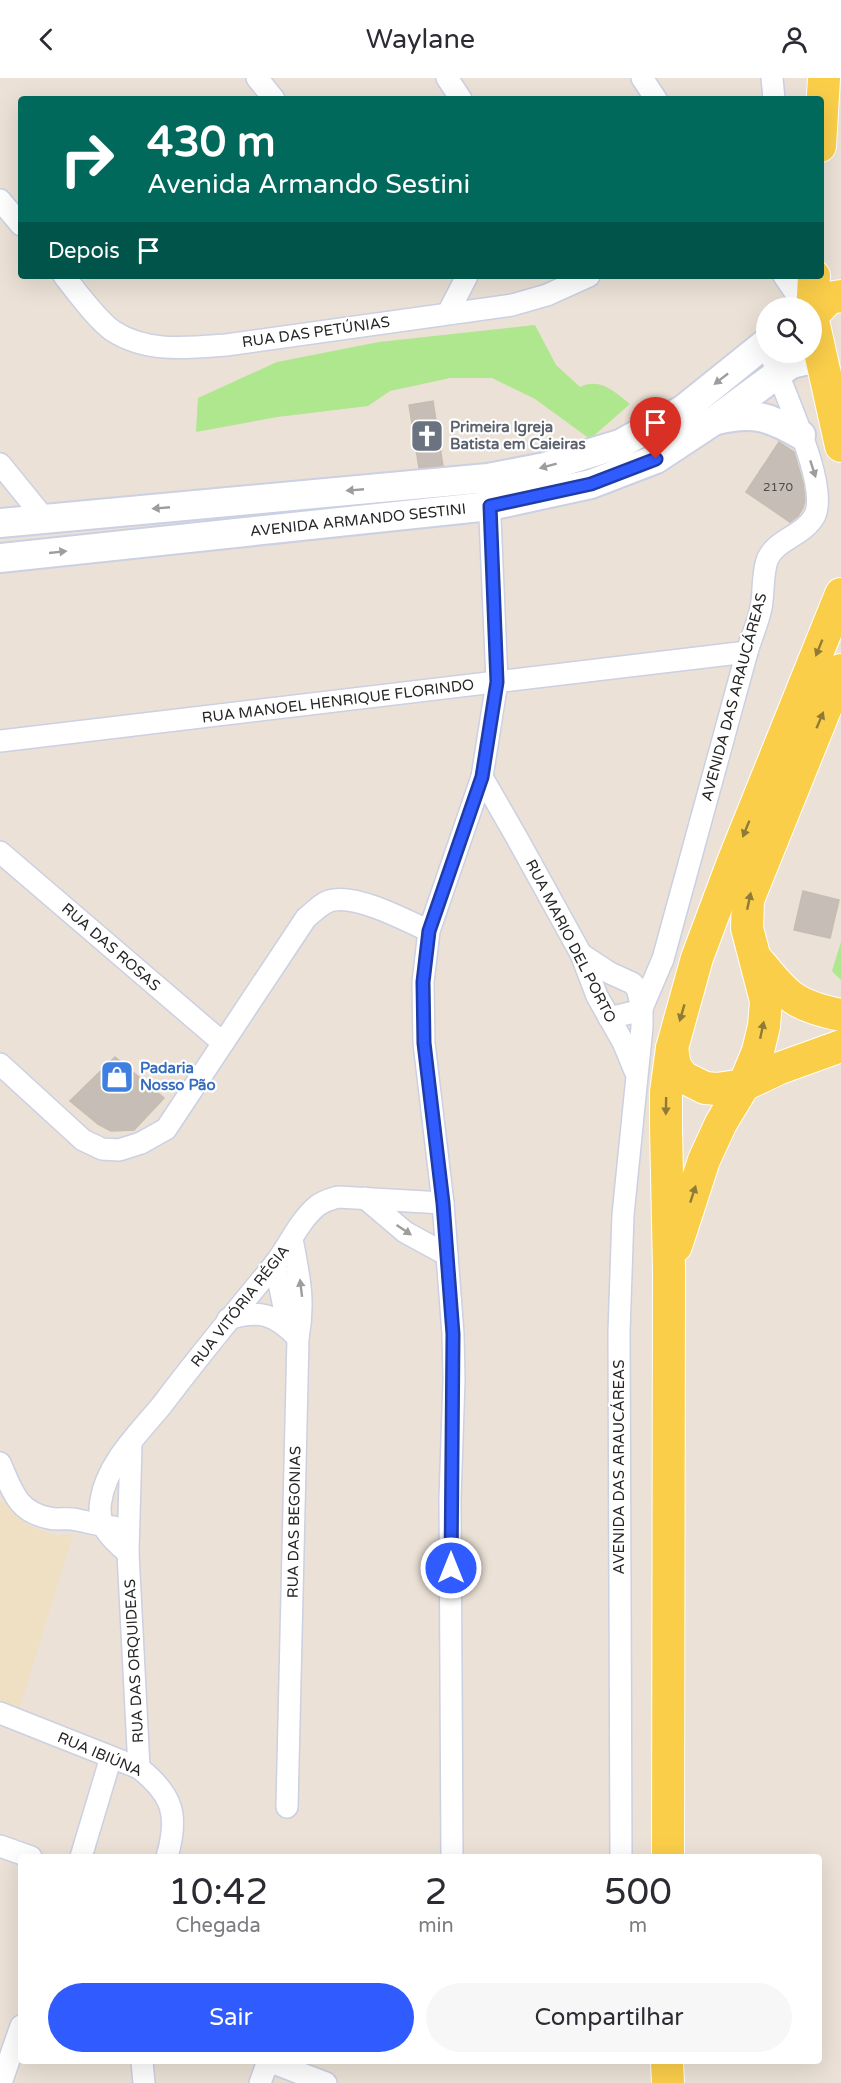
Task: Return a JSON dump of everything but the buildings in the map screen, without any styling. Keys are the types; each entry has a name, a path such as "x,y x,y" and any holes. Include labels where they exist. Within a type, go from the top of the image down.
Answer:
{"main road":[{"path":"822,96 824,78"},
{"path":"840,78 841,83"},
{"path":"813,297 814,279"},
{"path":"822,306 830,298 841,296"},
{"path":"822,358 841,446"},
{"path":"668,1854 669,1269 666,1092 672,1048 697,958 713,915 841,594"},
{"path":"669,1269 704,1160 721,1123 744,1085 758,1050 764,1026 766,1001 747,928 748,900 841,670"},
{"path":"756,958 783,991 798,1002 814,1009 841,1014"},
{"path":"672,1048 675,1066 683,1077 693,1084 717,1089 744,1085 780,1068 834,1049"},
{"path":"704,1160 732,1124 766,1089 788,1073 834,1049"},
{"path":"667,2064 668,2083"}],"street":[{"path":"257,78 272,96"},
{"path":"447,78 459,96"},
{"path":"642,78 655,96"},
{"path":"772,78 774,96"},
{"path":"0,200 18,221"},
{"name":"RUA DAS PETÚNIAS","path":"67,279 112,330 134,341 154,346 183,348 226,345 512,305 547,295 582,279"},
{"path":"448,314 466,279"},
{"path":"786,279 798,297"},
{"name":"AVENIDA ARMANDO SESTINI","path":"0,558 489,492 545,467 620,444 684,408 756,351"},
{"name":"AVENIDA ARMANDO SESTINI","path":"0,523 44,518 591,484 656,459 715,420 773,364 791,364 808,360 823,362"},
{"name":"AVENIDA DAS ARAUCÁREAS","path":"621,1854 618,1332 623,1215 642,1008 663,959 747,652 761,610 767,559 774,550 809,523 818,501 815,476 773,364"},
{"path":"715,420 749,415 767,419 801,435"},
{"path":"0,464 44,518"},
{"path":"452,1854 450,1499 454,1379 453,1334 443,1203 424,1043 423,982 429,931 482,777 497,682 489,492"},
{"name":"RUA MANOEL HENRIQUE FLORINDO","path":"2,743 747,652"},
{"name":"RUA MARIO DEL PORTO","path":"482,777 580,954 597,996 631,1058 636,1077"},
{"name":"RUA DAS ROSAS","path":"0,852 223,1043"},
{"path":"0,1064 83,1140 102,1149 119,1150 141,1143 166,1129 306,918 324,903 334,900 353,900 398,916 429,931"},
{"path":"580,954 637,988 642,1008 609,1018"},
{"path":"597,996 612,984 626,980 663,959"},
{"name":"RUA VITÓRIA RÉGIA","path":"101,1524 99,1509 104,1487 116,1461 275,1263 317,1206 338,1197 443,1203"},
{"path":"365,1198 405,1232 447,1255"},
{"name":"RUA DAS BEGONIAS","path":"292,1239 302,1296 302,1315 293,1333"},
{"name":"RUA DAS BEGONIAS","path":"275,1263 293,1333 287,1807"},
{"path":"228,1319 255,1313 267,1315 293,1333"},
{"path":"0,1463 15,1497 26,1509 37,1515 110,1527 129,1526 131,1444"},
{"path":"104,1487 116,1487 129,1491"},
{"name":"RUA VITÓRIA RÉGIA","path":"70,1519 104,1487"},
{"path":"101,1524 116,1543 128,1553"},
{"name":"RUA DAS ORQUIDEAS","path":"129,1526 128,1553 139,1768"},
{"name":"RUA IBIÚNA","path":"0,1713 139,1768 156,1781 168,1798 173,1818 167,1854"},
{"path":"82,1854 111,1757"},
{"path":"0,1846 23,1854"},
{"path":"1,2083 18,2035"},
{"path":"142,2064 144,2083"},
{"path":"260,2083 267,2064"},
{"path":"276,2064 326,2083"}],"shaded area":[{"path":"0,1501 7,1503 27,1525 56,1536 73,1534 19,1710 0,1704"}],"green space":[{"path":"535,325 556,365 580,387 594,384 607,387 630,404 590,439 535,399 492,378 450,378 390,391 368,406 277,417 196,432 198,398 277,362 379,342"},
{"path":"841,942 841,980 832,971"}],"place":[{"name":"Primeira Igreja Batista em Caieiras","path":"427,436"},
{"name":"Padaria Nosso Pão","path":"117,1077"}],"route":[{"path":"451,1568 453,1334 443,1203 424,1043 423,982 429,931 482,777 497,682 490,506 591,484 656,459"}]}
